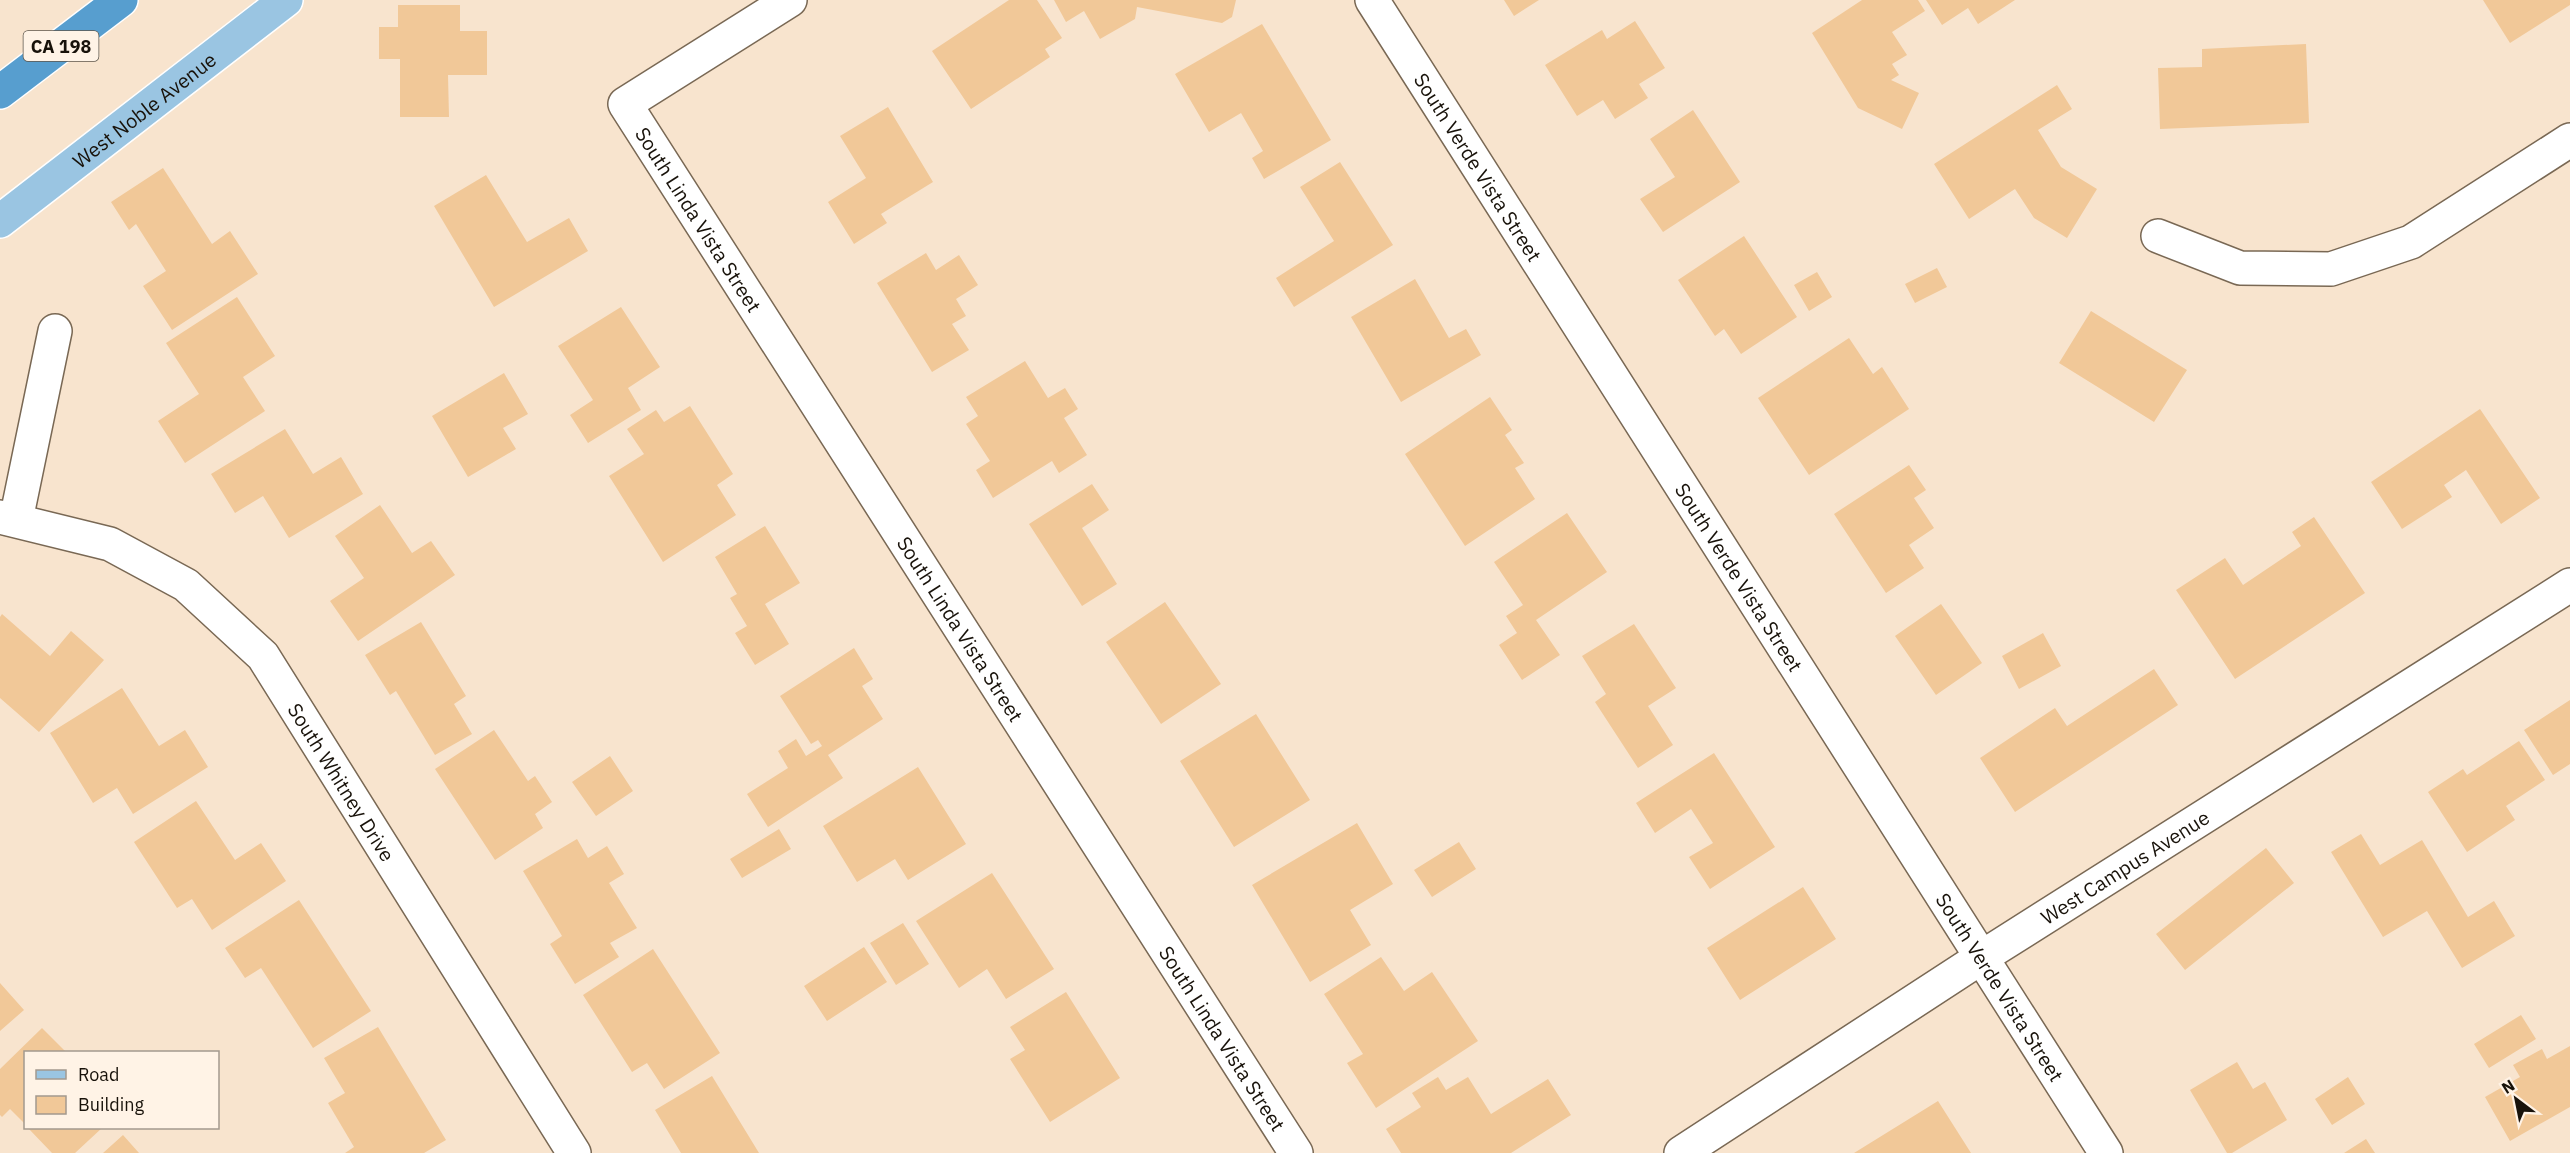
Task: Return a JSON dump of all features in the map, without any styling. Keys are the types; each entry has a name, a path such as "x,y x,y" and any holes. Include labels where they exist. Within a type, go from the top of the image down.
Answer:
{"highway":[{"name":"CA 198","path":"0,92 121,0"}],"main road":[{"name":"West Noble Avenue","path":"0,220 286,0"}],"street":[{"name":"South Linda Vista Street","path":"790,0 625,104 1296,1153"},
{"name":"South Verde Vista Street","path":"1372,0 2106,1153"},
{"path":"2158,236 2240,268 2331,269 2411,242 2570,140"},
{"path":"8,519 55,331"},
{"name":"South Whitney Drive","path":"8,519 110,544 186,585 263,656 574,1153"},
{"name":"West Campus Avenue","path":"1681,1153 1982,957 2570,585"}],"building":[{"path":"1009,0 1037,0 1062,38 1045,49 1050,57 971,109 932,51"},
{"path":"1054,0 1236,0 1232,17 1222,23 1137,7 1135,19 1100,39 1084,11 1066,22"},
{"path":"1504,0 1539,0 1514,16"},
{"path":"1862,0 1918,0 1925,11 1892,32 1907,55 1892,64 1899,75 1891,80 1919,93 1902,129 1858,108 1812,33"},
{"path":"1926,0 2015,0 1978,24 1968,8 1942,25"},
{"path":"2483,0 2570,0 2570,5 2510,43"},
{"path":"398,5 460,5 460,31 487,31 487,75 448,75 449,117 400,117 400,59 379,59 379,27 398,27"},
{"path":"1635,21 1665,68 1639,84 1648,98 1615,119 1603,100 1577,116 1545,65 1602,30 1607,39"},
{"path":"1262,24 1331,140 1264,179 1252,158 1263,151 1241,113 1209,132 1175,74"},
{"path":"2306,44 2309,123 2160,129 2158,68 2202,67 2202,49"},
{"path":"2057,85 2072,109 2038,130 2061,167 2097,189 2067,238 2034,218 2015,189 1969,219 1934,164"},
{"path":"888,107 933,182 881,214 887,223 854,244 828,202 866,178 840,136"},
{"path":"1693,110 1740,182 1663,232 1640,199 1675,177 1650,139"},
{"path":"1340,162 1393,245 1294,307 1276,278 1334,241 1300,187"},
{"path":"163,168 212,244 230,231 258,274 172,330 143,286 166,271 136,224 129,230 111,202"},
{"path":"486,175 527,242 569,218 588,251 494,307 434,206"},
{"path":"1744,236 1797,317 1741,354 1724,329 1715,336 1678,280"},
{"path":"926,253 936,270 959,255 978,285 956,299 966,316 952,324 969,350 932,372 877,283"},
{"path":"1937,268 1947,287 1915,303 1905,284"},
{"path":"1817,272 1832,297 1809,311 1794,285"},
{"path":"1415,279 1449,338 1466,329 1481,355 1401,402 1351,317"},
{"path":"237,297 275,356 243,377 265,411 185,463 158,421 199,394 166,343"},
{"path":"621,307 660,367 628,388 641,410 588,443 570,415 593,400 558,346"},
{"path":"2091,311 2187,370 2154,422 2059,363"},
{"path":"1849,338 1873,374 1882,367 1909,409 1809,475 1758,398"},
{"path":"1025,361 1048,398 1065,388 1078,409 1064,418 1087,455 1059,473 1052,461 993,498 976,470 990,461 966,424 978,416 966,397"},
{"path":"504,373 528,414 503,428 516,449 468,477 432,416"},
{"path":"1490,397 1512,430 1505,435 1524,463 1515,468 1535,499 1465,546 1405,454"},
{"path":"690,406 733,474 717,485 736,515 663,562 609,476 644,454 627,429 656,410 664,422"},
{"path":"2480,409 2540,498 2501,524 2466,470 2444,485 2452,497 2402,529 2371,482"},
{"path":"285,429 313,474 341,457 363,494 289,538 263,496 235,513 211,474"},
{"path":"1909,465 1926,490 1914,498 1934,528 1909,545 1924,568 1886,593 1834,514"},
{"path":"1092,484 1109,510 1082,528 1117,584 1082,606 1029,524"},
{"path":"380,505 412,553 431,541 455,575 358,641 330,601 364,578 335,536"},
{"path":"1567,513 1607,572 1536,620 1560,655 1522,680 1499,645 1517,633 1506,616 1523,605 1494,562"},
{"path":"2314,517 2365,593 2235,679 2176,590 2225,558 2243,585 2301,546 2292,532"},
{"path":"765,526 800,583 765,604 789,644 755,665 735,633 747,626 730,598 737,594 715,557"},
{"path":"1165,602 1221,684 1161,724 1106,642"},
{"path":"1941,604 1982,663 1936,695 1895,636"},
{"path":"2,614 50,656 71,631 104,660 39,732 0,698 0,617"},
{"path":"421,622 466,696 454,704 472,734 435,755 396,691 390,695 365,655"},
{"path":"1634,624 1676,688 1648,706 1673,745 1638,768 1595,702 1606,694 1582,656"},
{"path":"2043,633 2061,666 2019,689 2002,656"},
{"path":"854,648 873,679 862,686 883,719 828,755 843,778 768,827 747,794 788,768 778,751 796,739 806,756 822,746 818,740 811,744 780,696"},
{"path":"2154,669 2178,705 2015,812 1980,758 2055,708 2067,726"},
{"path":"122,688 159,746 185,730 208,767 133,814 117,788 93,803 50,733"},
{"path":"2570,700 2570,764 2553,775 2524,730"},
{"path":"1256,714 1310,800 1234,847 1180,761"},
{"path":"494,730 528,781 535,776 552,802 535,814 543,828 495,860 435,769"},
{"path":"2519,741 2545,780 2506,806 2515,820 2467,852 2428,792 2463,769 2467,775"},
{"path":"1714,753 1775,847 1710,889 1689,857 1713,843 1691,809 1655,833 1636,803"},
{"path":"610,756 633,791 596,816 572,782"},
{"path":"918,767 966,844 908,880 895,859 857,882 823,826"},
{"path":"196,801 235,860 261,843 286,881 212,930 192,899 177,908 134,842"},
{"path":"1357,823 1393,884 1350,910 1371,945 1310,982 1252,885"},
{"path":"779,829 791,849 742,878 730,859"},
{"path":"2361,834 2380,865 2422,840 2468,917 2494,901 2515,936 2462,968 2427,911 2383,937 2331,852"},
{"path":"577,839 588,858 607,846 624,874 609,883 637,928 610,943 619,957 575,984 550,944 562,936 523,871"},
{"path":"1459,842 1476,869 1432,897 1414,870"},
{"path":"2266,848 2294,883 2185,970 2156,934"},
{"path":"992,873 1054,969 1006,999 987,969 959,988 916,921"},
{"path":"1803,887 1836,939 1740,1000 1707,948"},
{"path":"299,900 371,1011 313,1048 261,968 245,978 225,948"},
{"path":"903,923 929,964 896,985 870,943"},
{"path":"864,947 887,982 827,1021 804,986"},
{"path":"653,949 720,1053 664,1089 647,1063 632,1072 583,995"},
{"path":"1381,957 1404,991 1432,972 1478,1041 1376,1108 1347,1063 1363,1054 1324,994"},
{"path":"0,983 24,1010 0,1031"},
{"path":"1066,992 1120,1078 1050,1122 1010,1059 1025,1050 1010,1027"},
{"path":"2521,1015 2536,1039 2489,1068 2474,1044"},
{"path":"378,1027 446,1140 424,1153 345,1153 354,1147 328,1103 345,1093 324,1058"},
{"path":"42,1028 65,1051 24,1051 24,1123 10,1109 2,1117 0,1115 0,1069"},
{"path":"2570,1046 2570,1107 2510,1141 2485,1097 2520,1077 2513,1065 2542,1049 2547,1059"},
{"path":"2237,1062 2253,1089 2265,1082 2287,1120 2232,1153 2227,1153 2190,1090"},
{"path":"712,1076 759,1153 681,1153 655,1110"},
{"path":"1438,1077 1446,1090 1468,1077 1491,1114 1548,1079 1571,1115 1511,1153 1401,1153 1386,1129 1421,1107 1412,1093"},
{"path":"2348,1077 2365,1104 2332,1125 2315,1099"},
{"path":"1938,1101 1971,1153 1854,1153"},
{"path":"29,1129 101,1129 75,1153 52,1153"},
{"path":"123,1135 139,1153 103,1153"},
{"path":"2366,1139 2375,1153 2344,1153"}]}
